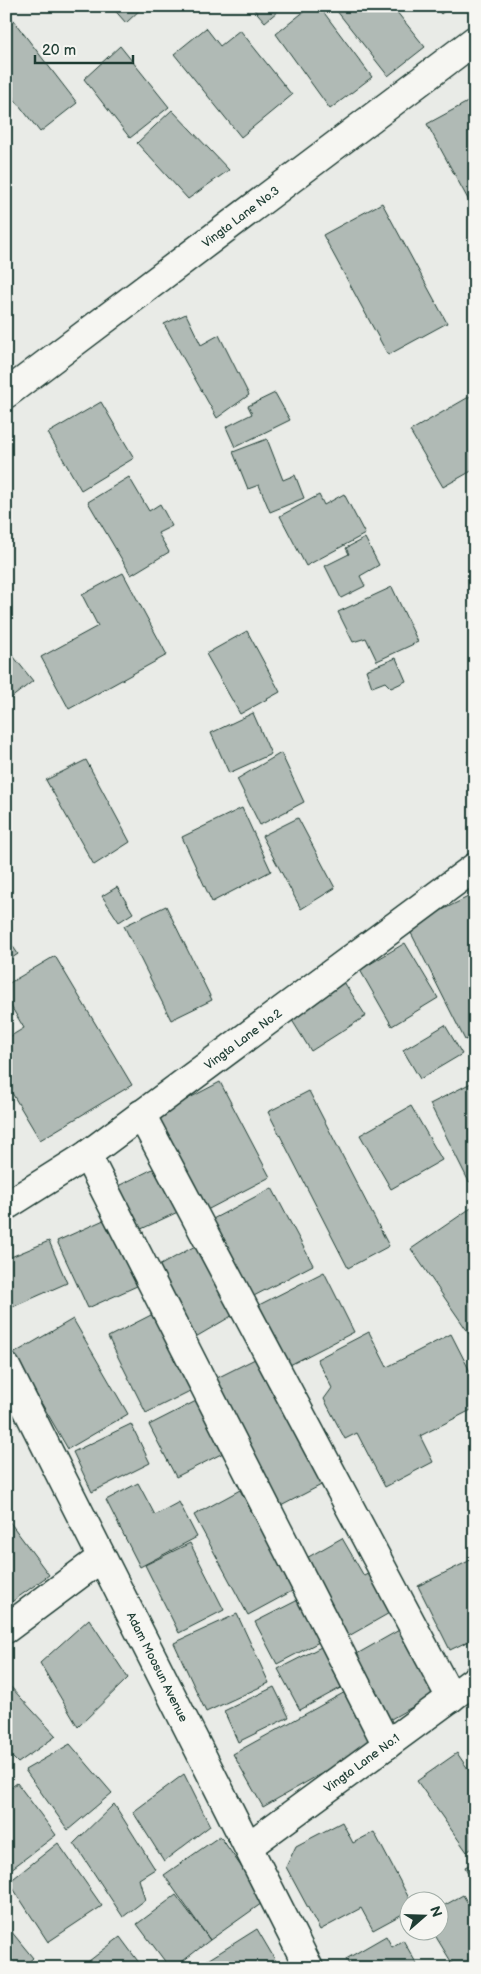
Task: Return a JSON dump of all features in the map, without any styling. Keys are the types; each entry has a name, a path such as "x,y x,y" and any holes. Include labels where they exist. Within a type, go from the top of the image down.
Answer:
{"street":[{"name":"Vingta Lane No.3","path":"6,394 475,40"},
{"name":"Vingta Lane No.2","path":"6,1206 87,1155 475,867"},
{"path":"141,1114 451,1698"},
{"path":"87,1155 387,1745"},
{"name":"Adam Moosun Avenue","path":"6,1367 309,1968"},
{"path":"6,1629 101,1558"},
{"name":"Vingta Lane No.1","path":"249,1846 475,1680"}],"building":[{"path":"111,6 144,6 126,23"},
{"path":"251,6 284,6 265,22"},
{"path":"311,6 319,6 372,77 330,109 276,34"},
{"path":"333,6 392,6 425,47 388,76"},
{"path":"434,6 450,6 441,14"},
{"path":"6,11 77,103 40,132 12,96 6,100"},
{"path":"206,28 220,46 240,30 292,95 241,137 174,54"},
{"path":"120,46 169,107 130,138 84,79"},
{"path":"475,98 475,212 427,124"},
{"path":"172,110 229,170 188,199 137,143"},
{"path":"382,203 447,323 388,355 323,235"},
{"path":"186,314 201,345 219,335 249,395 217,418 164,324"},
{"path":"275,393 290,420 235,447 226,427 252,414 248,406"},
{"path":"474,394 475,469 443,487 410,431"},
{"path":"101,402 134,458 81,490 48,433"},
{"path":"267,439 283,480 295,475 304,498 270,512 259,485 248,489 233,452"},
{"path":"129,477 149,511 160,504 172,526 158,533 169,552 131,575 88,502"},
{"path":"344,494 365,534 306,566 280,516 319,495 324,505"},
{"path":"365,538 379,565 360,576 365,586 341,598 325,566 349,554 346,548"},
{"path":"123,573 167,655 69,709 41,657 98,626 82,595"},
{"path":"392,587 418,642 377,661 366,638 353,642 338,612"},
{"path":"247,631 280,692 240,714 206,654"},
{"path":"6,647 33,681 6,702"},
{"path":"396,658 406,681 391,688 385,682 372,687 366,670"},
{"path":"253,713 271,754 229,773 211,733"},
{"path":"281,753 304,802 260,825 237,779"},
{"path":"86,760 130,842 94,865 46,780"},
{"path":"242,808 271,871 212,902 182,837"},
{"path":"298,818 335,888 301,909 262,836"},
{"path":"117,887 133,913 119,922 102,896"},
{"path":"470,896 475,906 475,1036 465,1040 408,927"},
{"path":"166,906 212,1000 171,1020 124,926"},
{"path":"6,936 18,954 6,962"},
{"path":"405,943 438,998 392,1026 360,970"},
{"path":"55,956 132,1085 40,1140 6,1083 6,1039 24,1028 6,998 6,985"},
{"path":"344,982 366,1016 311,1051 290,1017"},
{"path":"445,1025 462,1054 420,1079 403,1050"},
{"path":"475,1081 475,1179 469,1182 430,1104"},
{"path":"220,1082 270,1177 207,1210 157,1115"},
{"path":"309,1091 389,1246 348,1268 268,1112"},
{"path":"411,1106 442,1160 391,1189 360,1135"},
{"path":"161,1165 182,1210 137,1231 116,1187"},
{"path":"272,1188 313,1265 250,1298 209,1221"},
{"path":"471,1208 475,1214 475,1342 411,1249"},
{"path":"106,1219 137,1286 88,1308 57,1241"},
{"path":"49,1241 67,1283 8,1309 6,1259"},
{"path":"197,1245 235,1314 194,1338 155,1268"},
{"path":"324,1272 354,1332 286,1367 255,1307"},
{"path":"153,1314 192,1390 146,1413 108,1337"},
{"path":"73,1319 128,1414 68,1449 13,1354"},
{"path":"369,1332 387,1367 451,1334 475,1381 475,1408 420,1436 433,1462 385,1487 357,1433 345,1439 324,1399 332,1388 317,1359"},
{"path":"263,1355 327,1482 279,1507 215,1379"},
{"path":"202,1398 229,1450 176,1477 149,1425"},
{"path":"131,1424 150,1463 92,1492 73,1452"},
{"path":"138,1483 155,1515 179,1502 197,1537 140,1567 106,1500"},
{"path":"240,1490 294,1590 248,1615 194,1515"},
{"path":"6,1517 49,1575 6,1606"},
{"path":"342,1538 364,1576 378,1568 400,1607 347,1637 303,1560"},
{"path":"190,1543 224,1610 179,1633 145,1565"},
{"path":"475,1558 475,1638 450,1650 418,1586"},
{"path":"300,1599 321,1641 277,1664 255,1622"},
{"path":"237,1614 269,1683 206,1712 174,1643"},
{"path":"89,1619 128,1678 78,1727 40,1663"},
{"path":"401,1629 437,1693 384,1723 348,1659"},
{"path":"325,1645 346,1685 300,1710 278,1669"},
{"path":"9,1685 56,1736 18,1763 6,1751 6,1687"},
{"path":"274,1687 289,1717 238,1742 224,1711"},
{"path":"347,1691 373,1744 263,1807 233,1754"},
{"path":"70,1744 112,1793 68,1830 25,1770"},
{"path":"457,1753 475,1779 475,1846 467,1852 417,1781"},
{"path":"184,1774 210,1826 164,1861 133,1812"},
{"path":"17,1783 56,1835 6,1873 6,1791"},
{"path":"114,1804 155,1869 139,1879 145,1900 123,1917 74,1843"},
{"path":"342,1822 353,1843 374,1832 406,1892 398,1892 398,1916 373,1930 361,1908 320,1930 286,1867 296,1846"},
{"path":"220,1836 265,1901 210,1940 164,1875"},
{"path":"58,1843 102,1906 48,1942 9,1882"},
{"path":"475,1862 475,1887 465,1867"},
{"path":"176,1895 210,1940 174,1968 170,1968 137,1924"},
{"path":"463,1895 475,1915 475,1959 460,1968 455,1968 439,1942 448,1942 448,1903"},
{"path":"6,1925 33,1958 22,1968 6,1968"},
{"path":"257,1929 280,1968 195,1968"},
{"path":"386,1936 392,1947 400,1942 404,1942 419,1968 351,1968 346,1959"},
{"path":"120,1937 143,1968 80,1968"}]}
